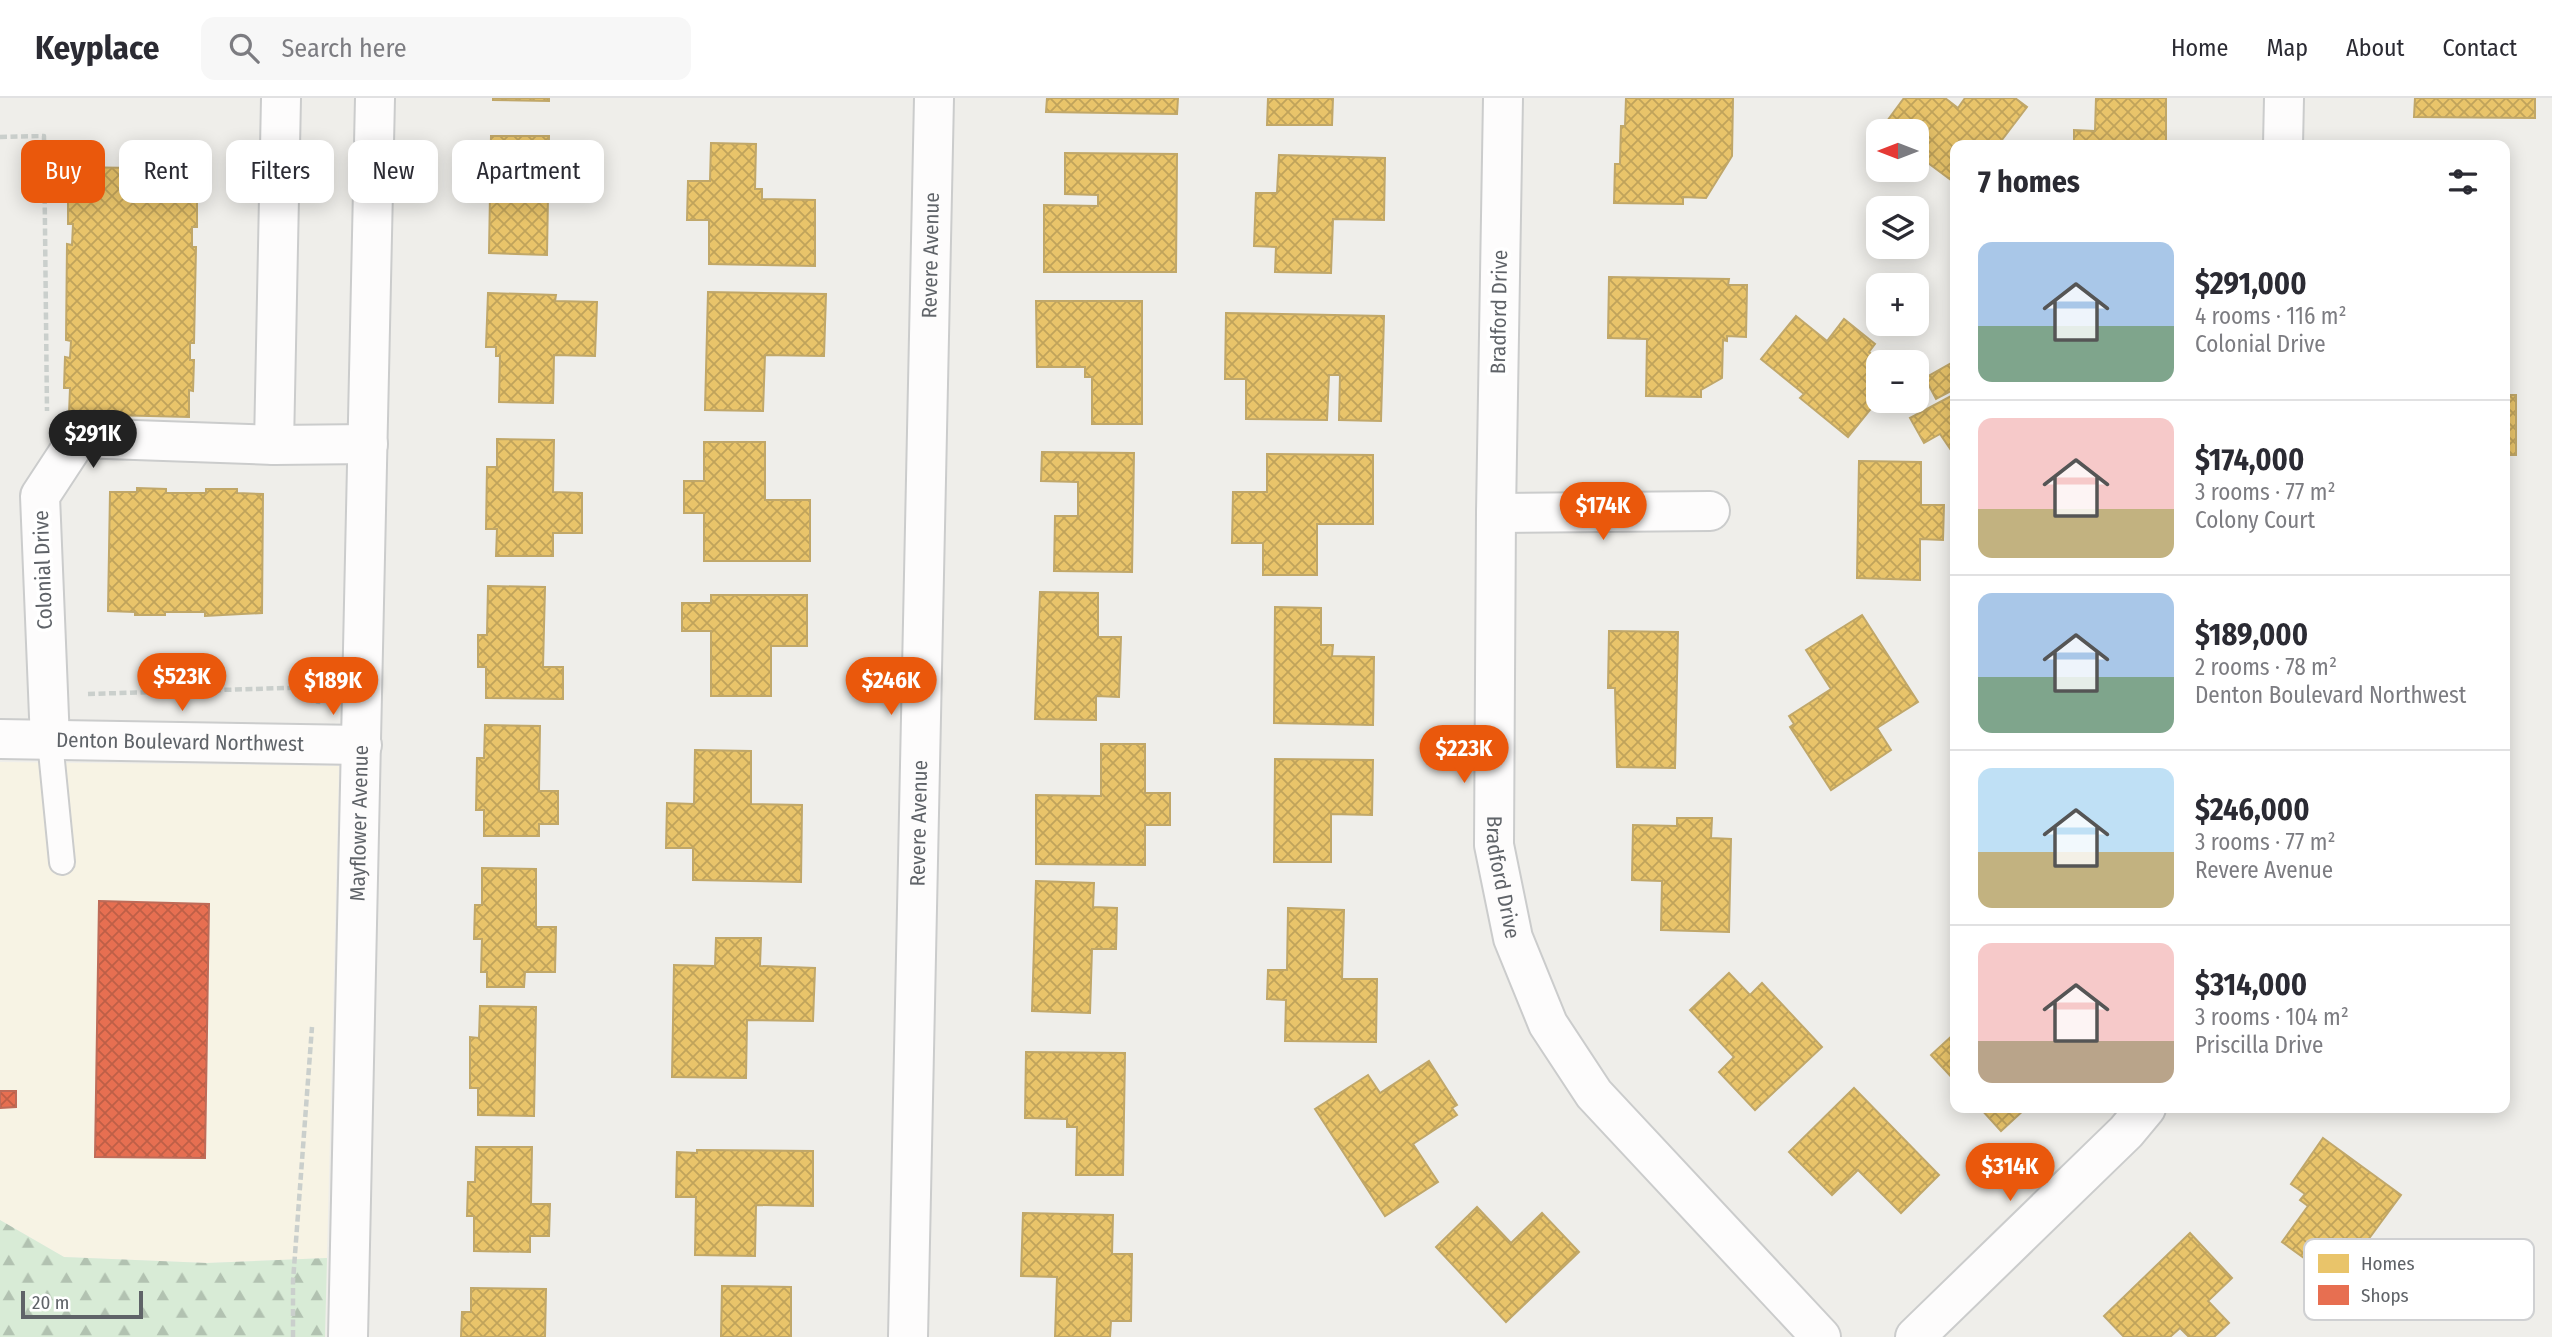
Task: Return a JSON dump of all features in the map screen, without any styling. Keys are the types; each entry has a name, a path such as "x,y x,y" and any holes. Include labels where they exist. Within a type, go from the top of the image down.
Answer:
{"street":[{"path":"274,445 281,98"},
{"name":"Mayflower Avenue","path":"348,1337 375,98"},
{"name":"Revere Avenue","path":"908,1337 934,98"},
{"name":"Bradford Drive","path":"1503,98 1494,845 1513,938 1548,1024 1594,1094 1821,1337"},
{"path":"2283,140 2284,98"},
{"path":"71,450 78,438 274,445 368,444"},
{"name":"Colonial Drive","path":"50,741 40,496 71,450"},
{"path":"1496,513 1710,511"},
{"name":"Denton Boulevard Northwest","path":"0,739 362,745"},
{"path":"1914,1337 2126,1132 2142,1113"}],"lane":[{"path":"50,741 62,862"}],"path":[{"path":"0,137 44,136 47,418 71,450"},
{"path":"48,695 318,687"}],"shaded area":[{"path":"0,762 339,766 327,1258 207,1263 64,1257 0,1220"}],"green space":[{"path":"0,1220 64,1257 207,1263 327,1258 325,1337 0,1337"}],"building: Homes":[{"path":"549,98 549,101 493,100"},
{"path":"1047,98 1178,98 1177,114 1046,112"},
{"path":"1268,98 1333,98 1332,125 1267,125"},
{"path":"1626,98 1733,98 1732,156 1706,198 1683,197 1683,204 1614,203 1615,164 1620,164 1621,126 1625,126"},
{"path":"1904,98 1945,98 1958,108 1965,98 2015,98 2027,107 2002,140 1950,140 1950,179 1929,164 1929,119 1889,119"},
{"path":"2096,98 2166,98 2166,140 2074,140 2074,130 2095,131"},
{"path":"2415,98 2535,98 2535,118 2414,117"},
{"path":"491,136 549,136 549,140 491,140"},
{"path":"711,143 756,144 755,189 762,189 762,199 815,200 815,266 709,264 709,220 687,220 688,181 710,181"},
{"path":"1065,153 1177,154 1176,272 1044,272 1044,205 1098,206 1098,195 1065,194"},
{"path":"1279,155 1385,158 1384,220 1333,219 1331,273 1275,272 1276,247 1254,246 1256,193 1277,193"},
{"path":"105,168 119,168 119,203 197,203 197,227 192,227 192,247 196,247 194,343 190,343 190,360 194,360 193,391 189,390 189,417 69,414 70,388 64,388 65,357 70,358 71,341 66,340 67,244 72,245 73,224 68,224 68,203 105,203"},
{"path":"490,203 548,203 547,255 489,253"},
{"path":"1609,277 1729,279 1728,285 1747,285 1746,337 1727,336 1727,341 1723,340 1722,378 1701,390 1701,397 1646,396 1647,339 1608,338"},
{"path":"708,292 826,294 824,356 765,355 763,411 705,410"},
{"path":"488,293 556,295 555,301 597,302 595,356 554,355 553,403 499,402 500,356 496,356 496,347 486,347"},
{"path":"1036,301 1142,301 1142,424 1092,424 1092,377 1085,377 1085,367 1037,367"},
{"path":"1226,313 1384,316 1381,421 1339,420 1340,375 1329,375 1327,420 1246,419 1246,379 1225,379"},
{"path":"1796,316 1827,341 1844,319 1875,344 1870,350 1866,350 1867,413 1848,437 1800,398 1804,394 1761,359"},
{"path":"1950,364 1950,392 1936,399 1929,386 1929,376"},
{"path":"2510,395 2516,395 2516,455 2510,455"},
{"path":"1950,397 1950,449 1940,434 1924,443 1910,418 1919,413 1929,413 1929,408"},
{"path":"497,439 554,440 553,492 582,493 582,533 553,533 553,556 496,556 497,529 486,529 487,467 497,467"},
{"path":"704,442 765,442 765,500 810,500 810,561 704,561 704,513 684,513 684,481 704,481"},
{"path":"1042,452 1134,453 1132,572 1054,571 1055,516 1078,516 1078,482 1041,481"},
{"path":"1267,454 1373,455 1373,524 1317,524 1317,575 1263,575 1263,543 1232,543 1233,492 1267,492"},
{"path":"1859,461 1921,462 1921,505 1944,505 1943,540 1920,539 1920,580 1857,578"},
{"path":"137,488 166,489 166,493 206,493 206,489 237,489 237,493 263,494 262,613 205,616 205,612 135,615 135,612 108,611 110,492 137,492"},
{"path":"488,586 545,587 543,667 563,667 563,699 486,698 486,667 478,667 478,635 487,635"},
{"path":"1040,592 1098,593 1098,637 1121,637 1119,697 1096,696 1096,720 1035,719"},
{"path":"711,595 807,595 807,646 771,646 771,696 711,696 711,631 682,631 682,603 711,603"},
{"path":"1275,607 1321,608 1321,645 1333,645 1332,656 1374,657 1373,725 1274,723"},
{"path":"1862,615 1918,702 1877,728 1891,750 1831,790 1790,727 1794,724 1789,716 1831,689 1806,650"},
{"path":"1609,631 1678,632 1675,768 1617,767 1615,688 1608,688"},
{"path":"485,725 540,726 539,791 558,791 558,824 539,824 539,836 484,836 484,810 476,810 477,758 484,758"},
{"path":"1101,744 1145,744 1145,793 1170,793 1170,825 1145,825 1145,865 1036,864 1036,795 1101,796"},
{"path":"695,750 751,751 751,804 802,805 801,882 693,880 693,848 666,848 667,803 694,804"},
{"path":"1275,759 1373,760 1372,815 1331,814 1331,862 1274,862"},
{"path":"1677,818 1712,818 1711,838 1731,839 1729,932 1661,930 1662,881 1632,880 1633,825 1677,826"},
{"path":"482,868 536,869 536,927 556,927 555,972 525,972 524,987 487,987 487,972 481,972 482,939 474,939 475,905 482,905"},
{"path":"1036,881 1094,883 1093,907 1117,908 1116,949 1092,949 1090,1013 1032,1011"},
{"path":"1288,908 1344,910 1342,979 1377,979 1376,1042 1285,1041 1286,1000 1267,999 1268,970 1287,970"},
{"path":"716,938 761,938 760,966 815,968 813,1021 747,1020 746,1078 672,1077 674,965 715,966"},
{"path":"1729,973 1750,995 1762,983 1822,1047 1755,1110 1719,1072 1734,1057 1690,1010"},
{"path":"480,1006 536,1007 534,1116 478,1115 478,1088 470,1088 470,1037 479,1038"},
{"path":"1950,1038 1950,1076 1931,1055"},
{"path":"1026,1052 1125,1053 1123,1175 1076,1175 1077,1127 1067,1127 1067,1119 1025,1118"},
{"path":"1429,1061 1457,1105 1452,1108 1457,1115 1413,1144 1438,1182 1385,1216 1315,1109 1368,1075 1380,1093"},
{"path":"1854,1088 1939,1175 1901,1213 1858,1170 1832,1195 1789,1152"},
{"path":"1985,1113 2021,1113 2001,1131"},
{"path":"2323,1138 2401,1195 2369,1239 2304,1239 2304,1258 2282,1242 2308,1206 2300,1200 2305,1194 2291,1184"},
{"path":"476,1147 532,1147 531,1204 550,1204 549,1236 530,1236 530,1252 474,1251 474,1216 467,1216 468,1182 475,1182"},
{"path":"697,1150 813,1151 813,1206 756,1205 755,1256 695,1255 696,1197 676,1197 677,1152 697,1153"},
{"path":"1477,1207 1511,1243 1542,1213 1579,1252 1506,1322 1436,1247"},
{"path":"1023,1213 1113,1215 1112,1254 1132,1254 1131,1321 1111,1321 1110,1337 1055,1337 1057,1277 1021,1276"},
{"path":"2190,1233 2232,1278 2208,1301 2229,1323 2214,1337 2189,1337 2180,1328 2170,1337 2124,1337 2104,1316"},
{"path":"722,1286 791,1287 791,1337 721,1337"},
{"path":"471,1288 546,1289 545,1337 461,1337 462,1312 471,1312"}],"building: Shops":[{"path":"99,901 209,904 205,1158 95,1157"},
{"path":"0,1091 16,1091 16,1107 0,1108"}]}
